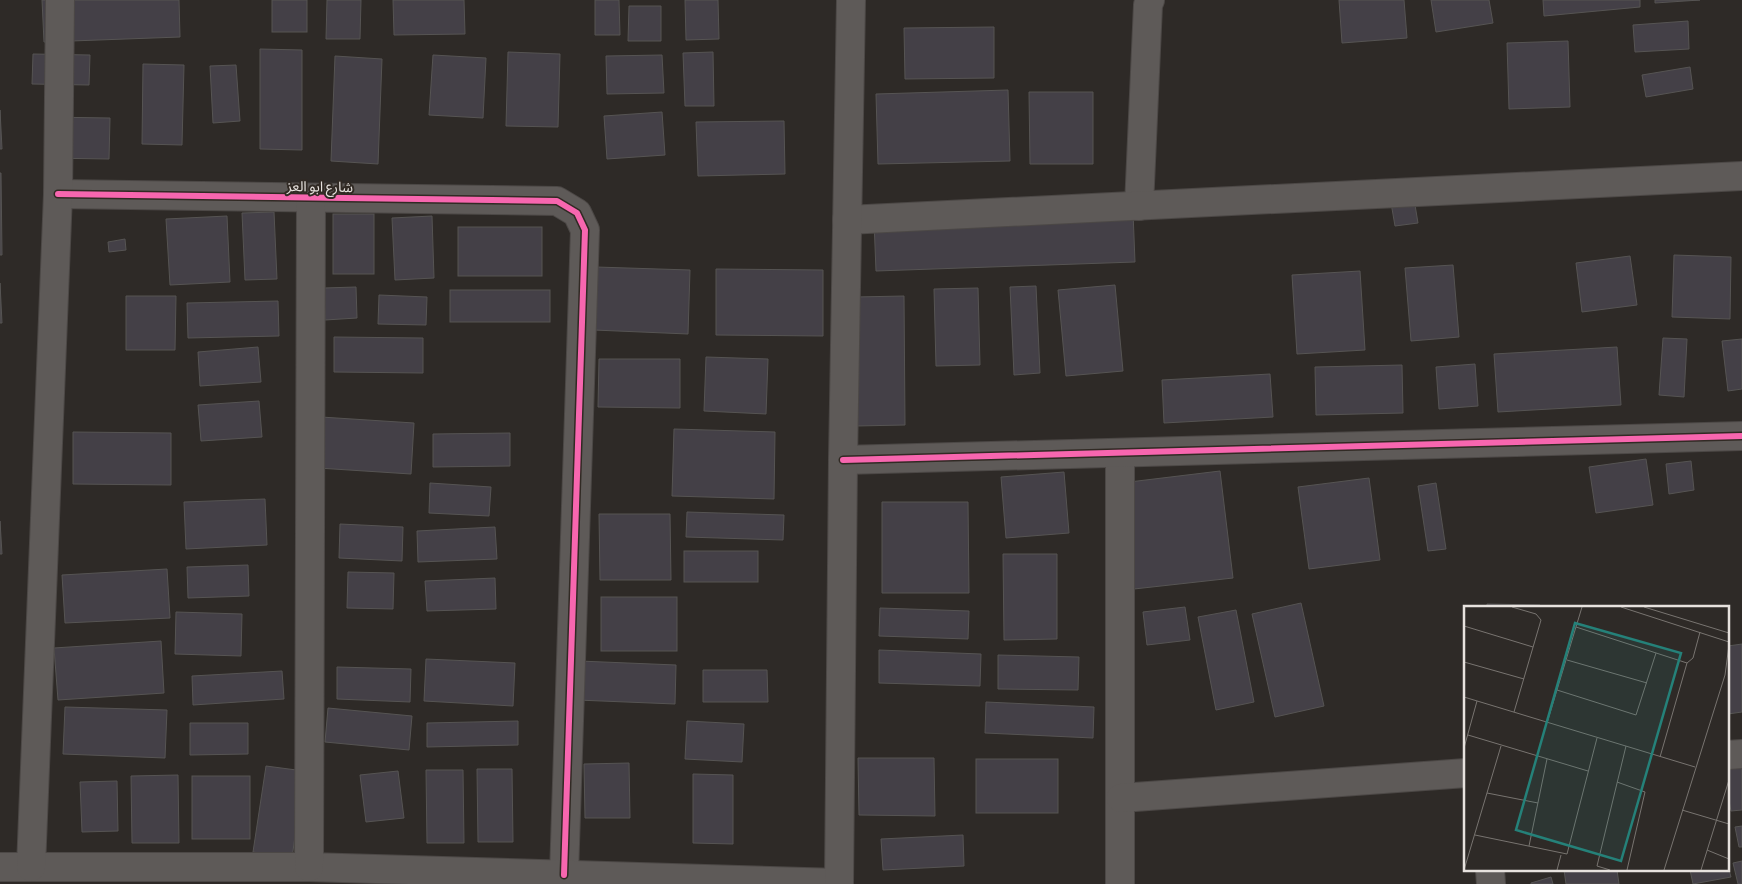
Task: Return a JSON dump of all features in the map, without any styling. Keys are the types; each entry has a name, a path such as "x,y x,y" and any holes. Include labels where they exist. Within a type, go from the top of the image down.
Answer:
{"street":[{"path":"31,867 58,194 60,0"},
{"path":"0,867 309,868 839,883 843,460 851,0"},
{"path":"1138,206 1148,5 1150,0"},
{"path":"847,220 1742,176"},
{"name":"شارع ابو العز","path":"58,194 557,201 577,213 585,230 564,875"},
{"path":"309,868 311,198"},
{"path":"843,460 1742,436"},
{"path":"1120,453 1120,884"},
{"path":"1121,798 1464,773"}],"building":[{"path":"42,0 179,0 180,37 44,42"},
{"path":"272,0 307,0 307,32 272,32"},
{"path":"327,0 361,0 360,39 326,39"},
{"path":"393,0 464,0 465,34 394,35"},
{"path":"595,0 619,0 620,35 595,35"},
{"path":"685,0 718,0 719,39 686,40"},
{"path":"1339,0 1404,0 1407,38 1342,43"},
{"path":"1431,0 1489,0 1493,23 1436,32"},
{"path":"1543,0 1640,0 1640,7 1544,16"},
{"path":"1655,0 1700,0 1655,3"},
{"path":"629,6 661,6 661,41 628,41"},
{"path":"1688,21 1689,49 1635,52 1633,25"},
{"path":"994,27 994,78 905,79 904,28"},
{"path":"1568,41 1570,107 1509,109 1507,43"},
{"path":"260,49 302,50 302,150 260,149"},
{"path":"508,52 560,54 558,127 506,126"},
{"path":"713,52 714,106 685,106 683,53"},
{"path":"33,54 90,55 89,85 32,84"},
{"path":"433,55 486,58 483,118 429,115"},
{"path":"662,55 664,93 607,94 606,56"},
{"path":"335,56 382,59 378,164 331,161"},
{"path":"143,64 184,65 182,145 142,144"},
{"path":"236,65 240,121 213,123 210,66"},
{"path":"1690,67 1693,89 1646,97 1642,75"},
{"path":"1008,90 1010,161 878,164 876,94"},
{"path":"1029,92 1093,92 1093,164 1030,164"},
{"path":"0,110 2,149 0,149"},
{"path":"662,112 665,155 607,159 604,116"},
{"path":"46,117 110,118 109,159 45,158"},
{"path":"784,121 785,174 698,176 696,122"},
{"path":"1,173 2,255 0,255"},
{"path":"1413,193 1418,223 1395,226 1390,197"},
{"path":"274,212 277,279 245,280 242,213"},
{"path":"1133,212 1135,262 876,271 874,221"},
{"path":"333,214 374,214 374,274 333,274"},
{"path":"227,216 230,282 170,285 166,219"},
{"path":"432,216 434,278 395,280 392,218"},
{"path":"458,227 542,227 542,276 458,276"},
{"path":"125,239 126,250 109,252 108,242"},
{"path":"1674,255 1731,257 1730,319 1672,317"},
{"path":"1630,256 1637,305 1582,312 1576,263"},
{"path":"1453,265 1459,337 1411,341 1405,268"},
{"path":"596,267 690,270 688,334 594,330"},
{"path":"716,269 823,270 823,336 716,335"},
{"path":"1360,271 1365,350 1297,354 1292,275"},
{"path":"0,283 2,323 0,323"},
{"path":"1115,285 1123,371 1066,376 1058,290"},
{"path":"1036,286 1040,373 1014,375 1010,287"},
{"path":"356,287 357,318 325,320 324,288"},
{"path":"978,288 980,365 936,366 934,289"},
{"path":"450,290 550,290 550,322 450,322"},
{"path":"379,295 427,297 426,325 378,324"},
{"path":"126,296 176,296 175,350 126,350"},
{"path":"904,296 905,425 856,426 855,297"},
{"path":"278,301 279,336 188,338 187,303"},
{"path":"334,337 423,338 423,373 334,372"},
{"path":"1663,338 1687,339 1684,397 1659,395"},
{"path":"1742,339 1742,389 1728,391 1722,341"},
{"path":"258,347 261,382 200,386 198,352"},
{"path":"1617,347 1621,405 1498,412 1494,354"},
{"path":"706,357 768,359 766,414 704,411"},
{"path":"599,359 680,359 680,408 598,407"},
{"path":"1475,364 1478,406 1439,409 1436,367"},
{"path":"1402,365 1403,413 1316,415 1315,367"},
{"path":"1270,374 1273,417 1164,423 1162,380"},
{"path":"259,401 262,437 201,441 198,405"},
{"path":"321,417 414,423 411,474 318,468"},
{"path":"674,429 775,432 774,499 672,496"},
{"path":"73,432 171,433 171,485 73,484"},
{"path":"510,433 510,466 433,467 433,434"},
{"path":"1646,459 1653,505 1596,513 1589,467"},
{"path":"1691,461 1694,490 1669,494 1666,464"},
{"path":"1220,471 1233,578 1134,589 1121,483"},
{"path":"1064,472 1069,533 1006,538 1001,477"},
{"path":"1369,478 1380,560 1309,569 1298,487"},
{"path":"430,483 491,487 489,516 429,513"},
{"path":"1436,483 1446,549 1428,551 1418,486"},
{"path":"265,499 267,545 186,549 184,502"},
{"path":"882,502 968,502 969,593 882,593"},
{"path":"687,512 784,515 783,540 686,537"},
{"path":"599,514 670,514 671,580 600,580"},
{"path":"0,521 2,554 0,554"},
{"path":"340,524 403,527 402,561 339,558"},
{"path":"495,527 497,559 418,562 417,531"},
{"path":"684,551 758,551 758,582 684,582"},
{"path":"1003,554 1057,554 1057,639 1004,640"},
{"path":"248,565 249,596 188,598 187,567"},
{"path":"167,569 170,618 65,623 62,575"},
{"path":"348,572 394,573 393,609 347,608"},
{"path":"495,578 496,609 427,611 425,581"},
{"path":"601,597 677,597 677,651 601,651"},
{"path":"1301,603 1324,706 1275,717 1252,614"},
{"path":"1487,604 1540,605 1540,606 1487,606"},
{"path":"1185,607 1190,640 1147,645 1143,612"},
{"path":"880,608 969,611 968,639 879,636"},
{"path":"1236,610 1254,702 1216,710 1198,617"},
{"path":"176,612 242,614 241,656 175,654"},
{"path":"161,641 164,693 58,700 54,648"},
{"path":"1742,644 1742,712 1730,714 1730,646"},
{"path":"879,650 981,654 980,686 879,683"},
{"path":"998,655 1079,657 1078,690 998,689"},
{"path":"426,659 515,663 513,706 424,701"},
{"path":"579,661 676,665 675,704 577,700"},
{"path":"337,667 411,669 410,702 337,699"},
{"path":"703,670 767,670 768,702 703,702"},
{"path":"282,671 284,699 193,705 192,676"},
{"path":"986,702 1094,707 1093,738 985,733"},
{"path":"65,707 167,710 165,758 63,754"},
{"path":"328,708 412,716 409,750 325,742"},
{"path":"518,721 518,745 427,747 427,723"},
{"path":"687,721 744,724 742,762 685,759"},
{"path":"190,723 248,723 248,754 190,755"},
{"path":"1742,753 1742,810 1731,811 1730,756"},
{"path":"858,758 934,758 935,816 859,815"},
{"path":"976,759 1058,759 1058,813 976,813"},
{"path":"629,763 630,818 585,818 584,764"},
{"path":"266,766 304,771 292,858 253,852"},
{"path":"477,769 512,769 513,842 478,842"},
{"path":"426,770 463,770 464,843 427,843"},
{"path":"398,771 404,818 366,822 360,775"},
{"path":"693,774 733,775 733,844 693,843"},
{"path":"178,775 179,843 132,843 131,776"},
{"path":"192,776 250,776 250,839 192,839"},
{"path":"117,781 118,831 82,832 80,782"},
{"path":"1742,826 1742,847 1739,847 1735,827"},
{"path":"963,835 964,866 883,870 881,839"},
{"path":"1742,861 1742,884 1738,884 1733,863"},
{"path":"1564,872 1617,872 1619,884 1566,884"},
{"path":"1690,872 1730,872 1731,877 1693,884"},
{"path":"1551,877 1553,884 1531,884 1531,883"}],"cycle path":[{"path":"58,194 557,201 577,213 585,230 564,875"},
{"path":"843,460 1742,436"}]}
